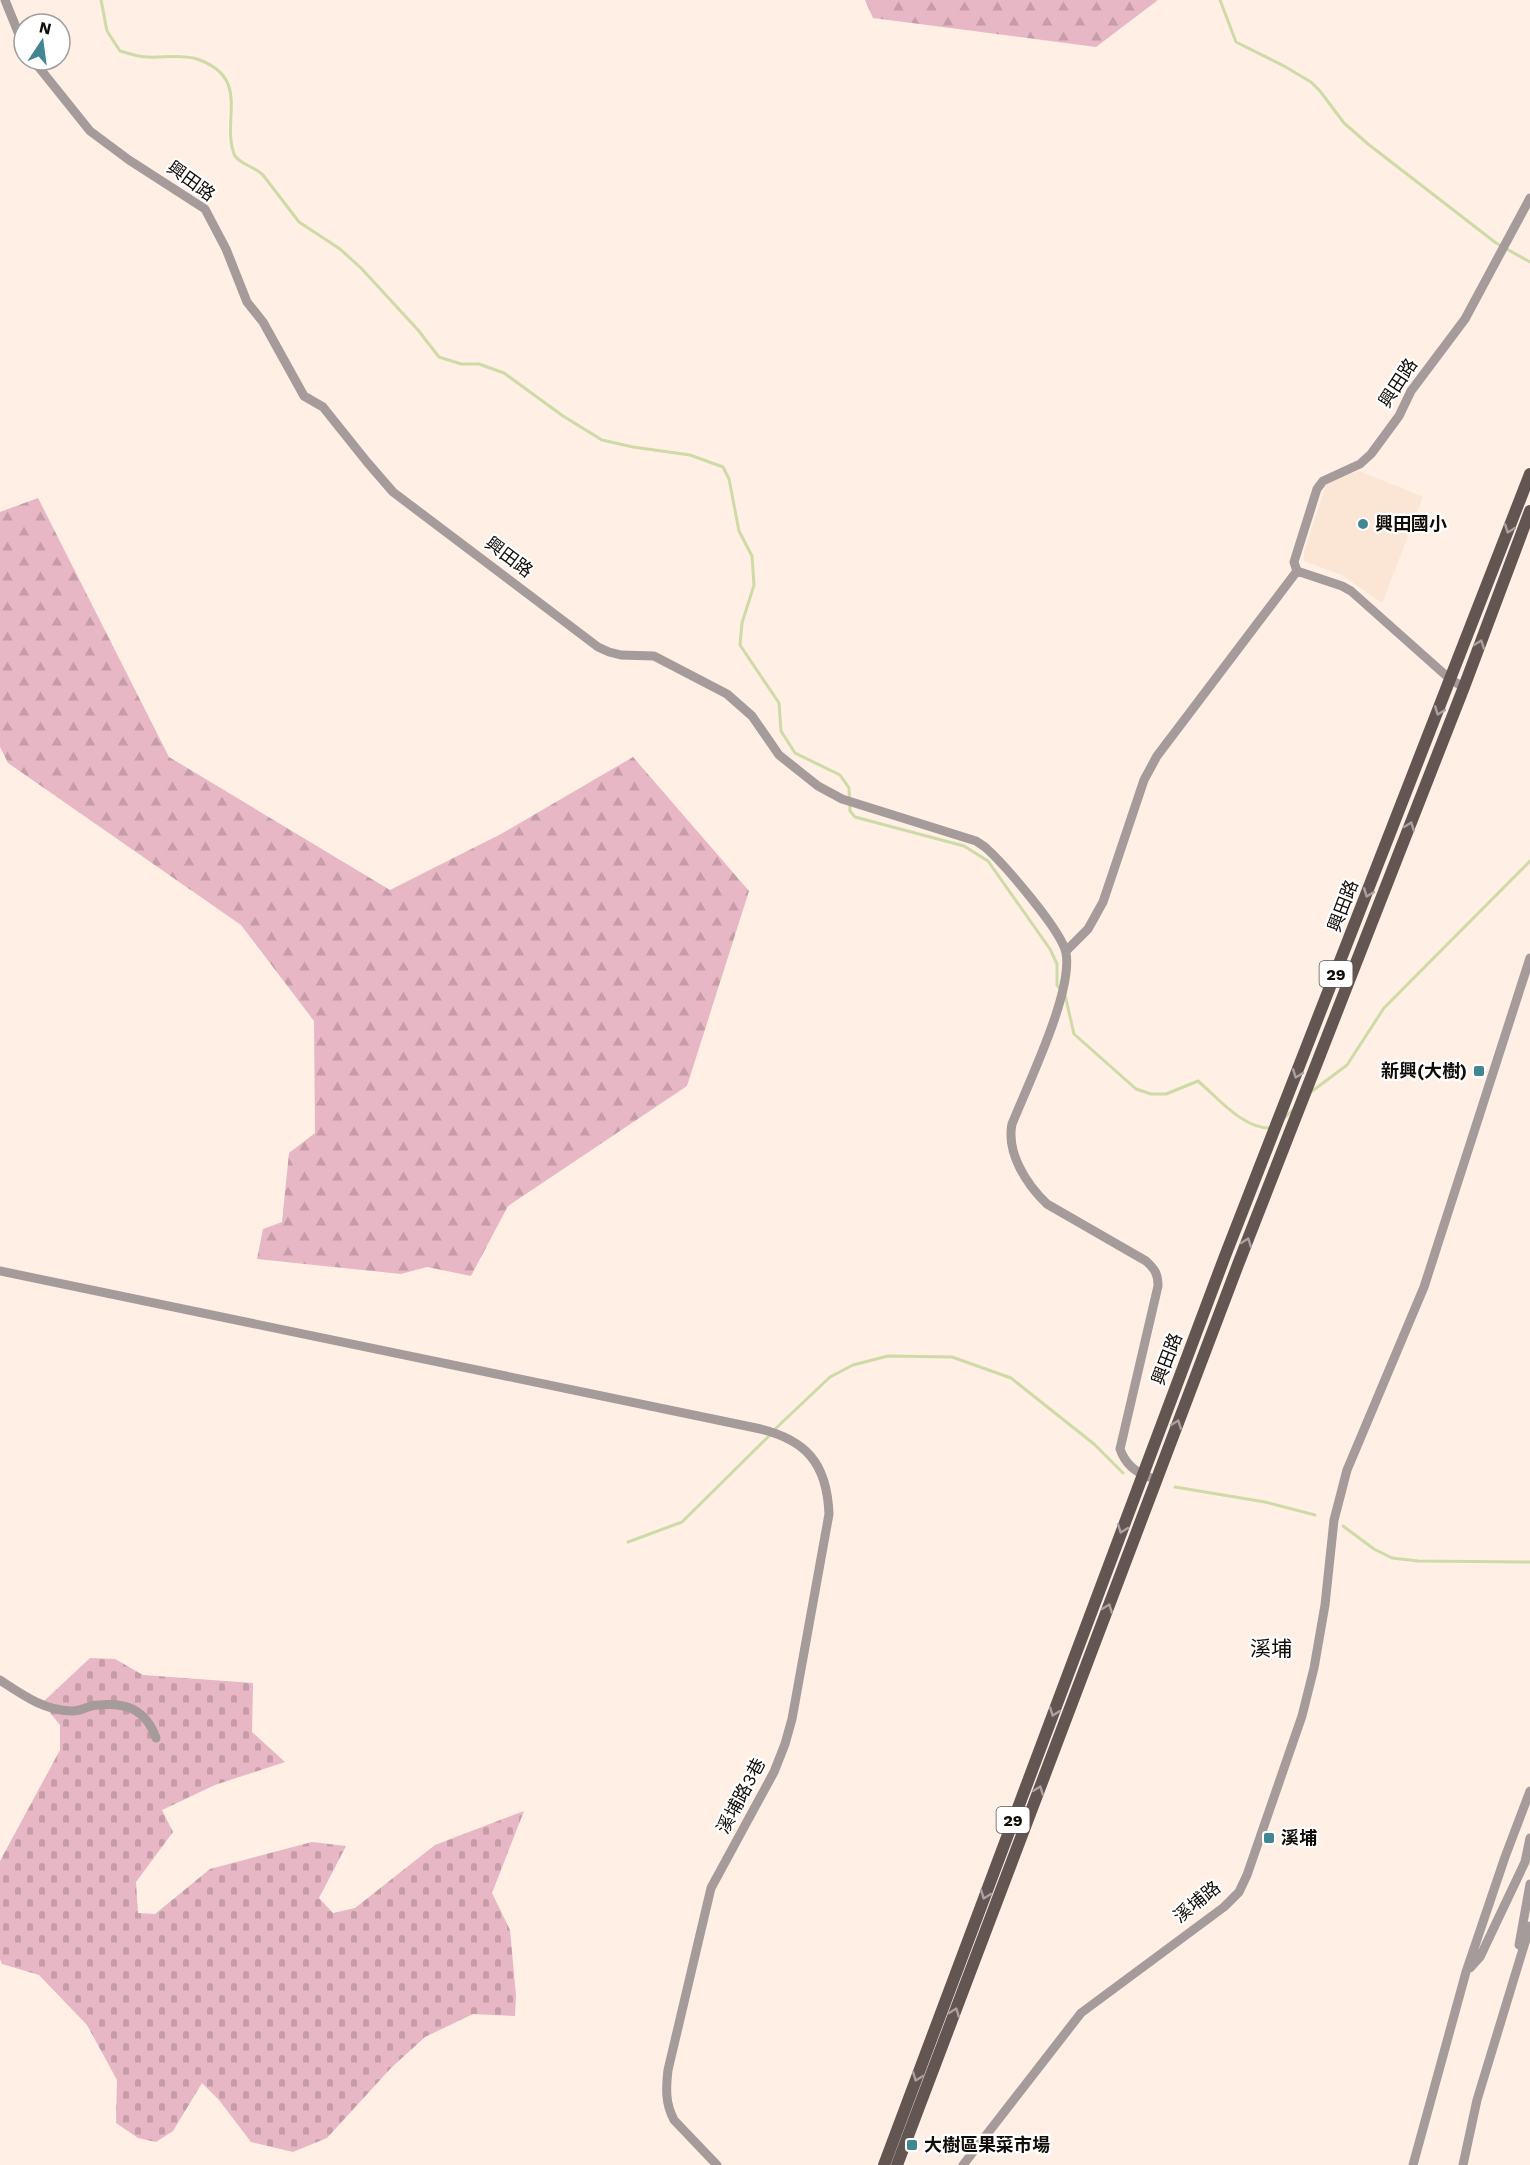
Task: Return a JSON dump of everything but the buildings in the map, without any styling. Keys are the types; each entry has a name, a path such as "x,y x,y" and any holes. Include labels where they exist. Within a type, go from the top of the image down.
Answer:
{"main road":[{"name":"興田路","path":"1142,1475 1530,474"},
{"name":"興田路","path":"1157,1479 1530,511"},
{"name":"29","path":"884,2165 1142,1475"},
{"name":"29","path":"897,2165 1157,1479"}],"street":[{"path":"5,0 12,17"},
{"name":"興田路","path":"43,72 90,131 129,160 205,209 226,249 247,302 263,322 304,396 323,407 393,492 598,647 621,655 654,656 727,694 752,716 779,755 818,786 842,799 976,842 985,847 1047,918 1066,951 1067,971 1063,992 1012,1124 1011,1143 1019,1168 1036,1194 1047,1204 1146,1261 1158,1277 1158,1286 1120,1449 1127,1464 1142,1475"},
{"name":"興田路","path":"1297,571 1294,562 1317,489 1323,481 1360,464 1371,454 1399,416 1411,391 1465,319 1530,198"},
{"path":"1066,951 1088,929 1103,902 1144,780 1157,756 1297,571 1351,591 1451,680 1464,687"},
{"name":"溪埔路","path":"963,2165 1081,2013 1224,1907 1239,1892 1267,1821 1302,1716 1314,1668 1325,1605 1334,1520 1347,1470 1425,1287 1530,958"},
{"name":"溪埔路3巷","path":"0,1271 767,1431 798,1443 810,1455 822,1473 828,1492 829,1514 792,1719 774,1772 711,1888 667,2078 666,2094 669,2111 674,2120 717,2165"},
{"path":"1142,1475 1157,1479"},
{"path":"0,1680 37,1704 73,1712 97,1704 138,1710 151,1724 156,1738"},
{"path":"1413,2165 1466,1972 1530,1791"},
{"path":"1466,1972 1480,1957 1527,1862 1530,1838"},
{"path":"1516,1972 1530,1884"},
{"path":"1463,2165 1477,2100 1530,1926"}],"shaded area":[{"name":"興田國小","path":"1359,471 1423,497 1382,603 1342,575 1304,561 1304,552 1327,482"}],"green space":[{"path":"865,0 1158,0 1096,47 873,18"},
{"path":"38,498 169,757 390,890 501,834 633,757 749,891 687,1086 508,1206 471,1276 427,1267 401,1274 257,1259 263,1229 282,1222 289,1153 315,1133 314,1021 241,925 8,763 0,747 0,512"},
{"path":"90,1658 115,1659 143,1675 253,1683 252,1732 285,1762 215,1785 162,1810 173,1832 136,1882 138,1913 155,1914 210,1869 312,1842 346,1846 319,1898 333,1913 355,1908 435,1845 524,1811 492,1893 510,1930 516,1995 515,2016 473,2014 425,2037 391,2068 327,2138 293,2152 251,2142 219,2100 202,2083 173,2131 156,2142 138,2138 116,2123 117,2080 87,2025 39,1975 2,1964 0,1959 0,1861 60,1750 60,1725 42,1703"}],"waterway":[{"path":"101,0 107,31 120,51 144,57 178,56 197,59 214,67 224,77 231,101 231,141 236,157 263,175 299,222 340,249 361,268 418,330 439,357 461,364 479,364 504,373 563,416 602,440 690,455 723,467 729,479 739,531 752,556 754,585 742,623 740,645 779,703 781,731 795,753 840,775 849,788 850,811 855,817 964,846 988,861 1050,949 1057,964 1057,985 1061,990"},
{"path":"1220,0 1236,42 1311,82 1344,123 1368,144 1496,243 1530,262"},
{"path":"1311,1092 1347,1065 1384,1008 1530,861"},
{"path":"1065,995 1074,1034 1136,1089 1151,1094 1166,1094 1198,1081 1232,1112 1251,1124 1272,1128"},
{"path":"1283,1119 1294,1109"},
{"path":"774,1430 830,1377 853,1365 888,1356 952,1357 1011,1378 1094,1444 1123,1473"},
{"path":"628,1542 682,1522 770,1435"},
{"path":"1175,1487 1265,1502 1315,1515"},
{"path":"1343,1526 1374,1549 1392,1558 1418,1561 1530,1562"}],"place":[{"name":"興田國小","path":"1363,524"},
{"name":"新興(大樹)","path":"1479,1071"},
{"name":"溪埔","path":"1269,1838"},
{"name":"大樹區果菜市場","path":"912,2145"}],"district":[{"name":"溪埔","path":"1271,1649"}]}
